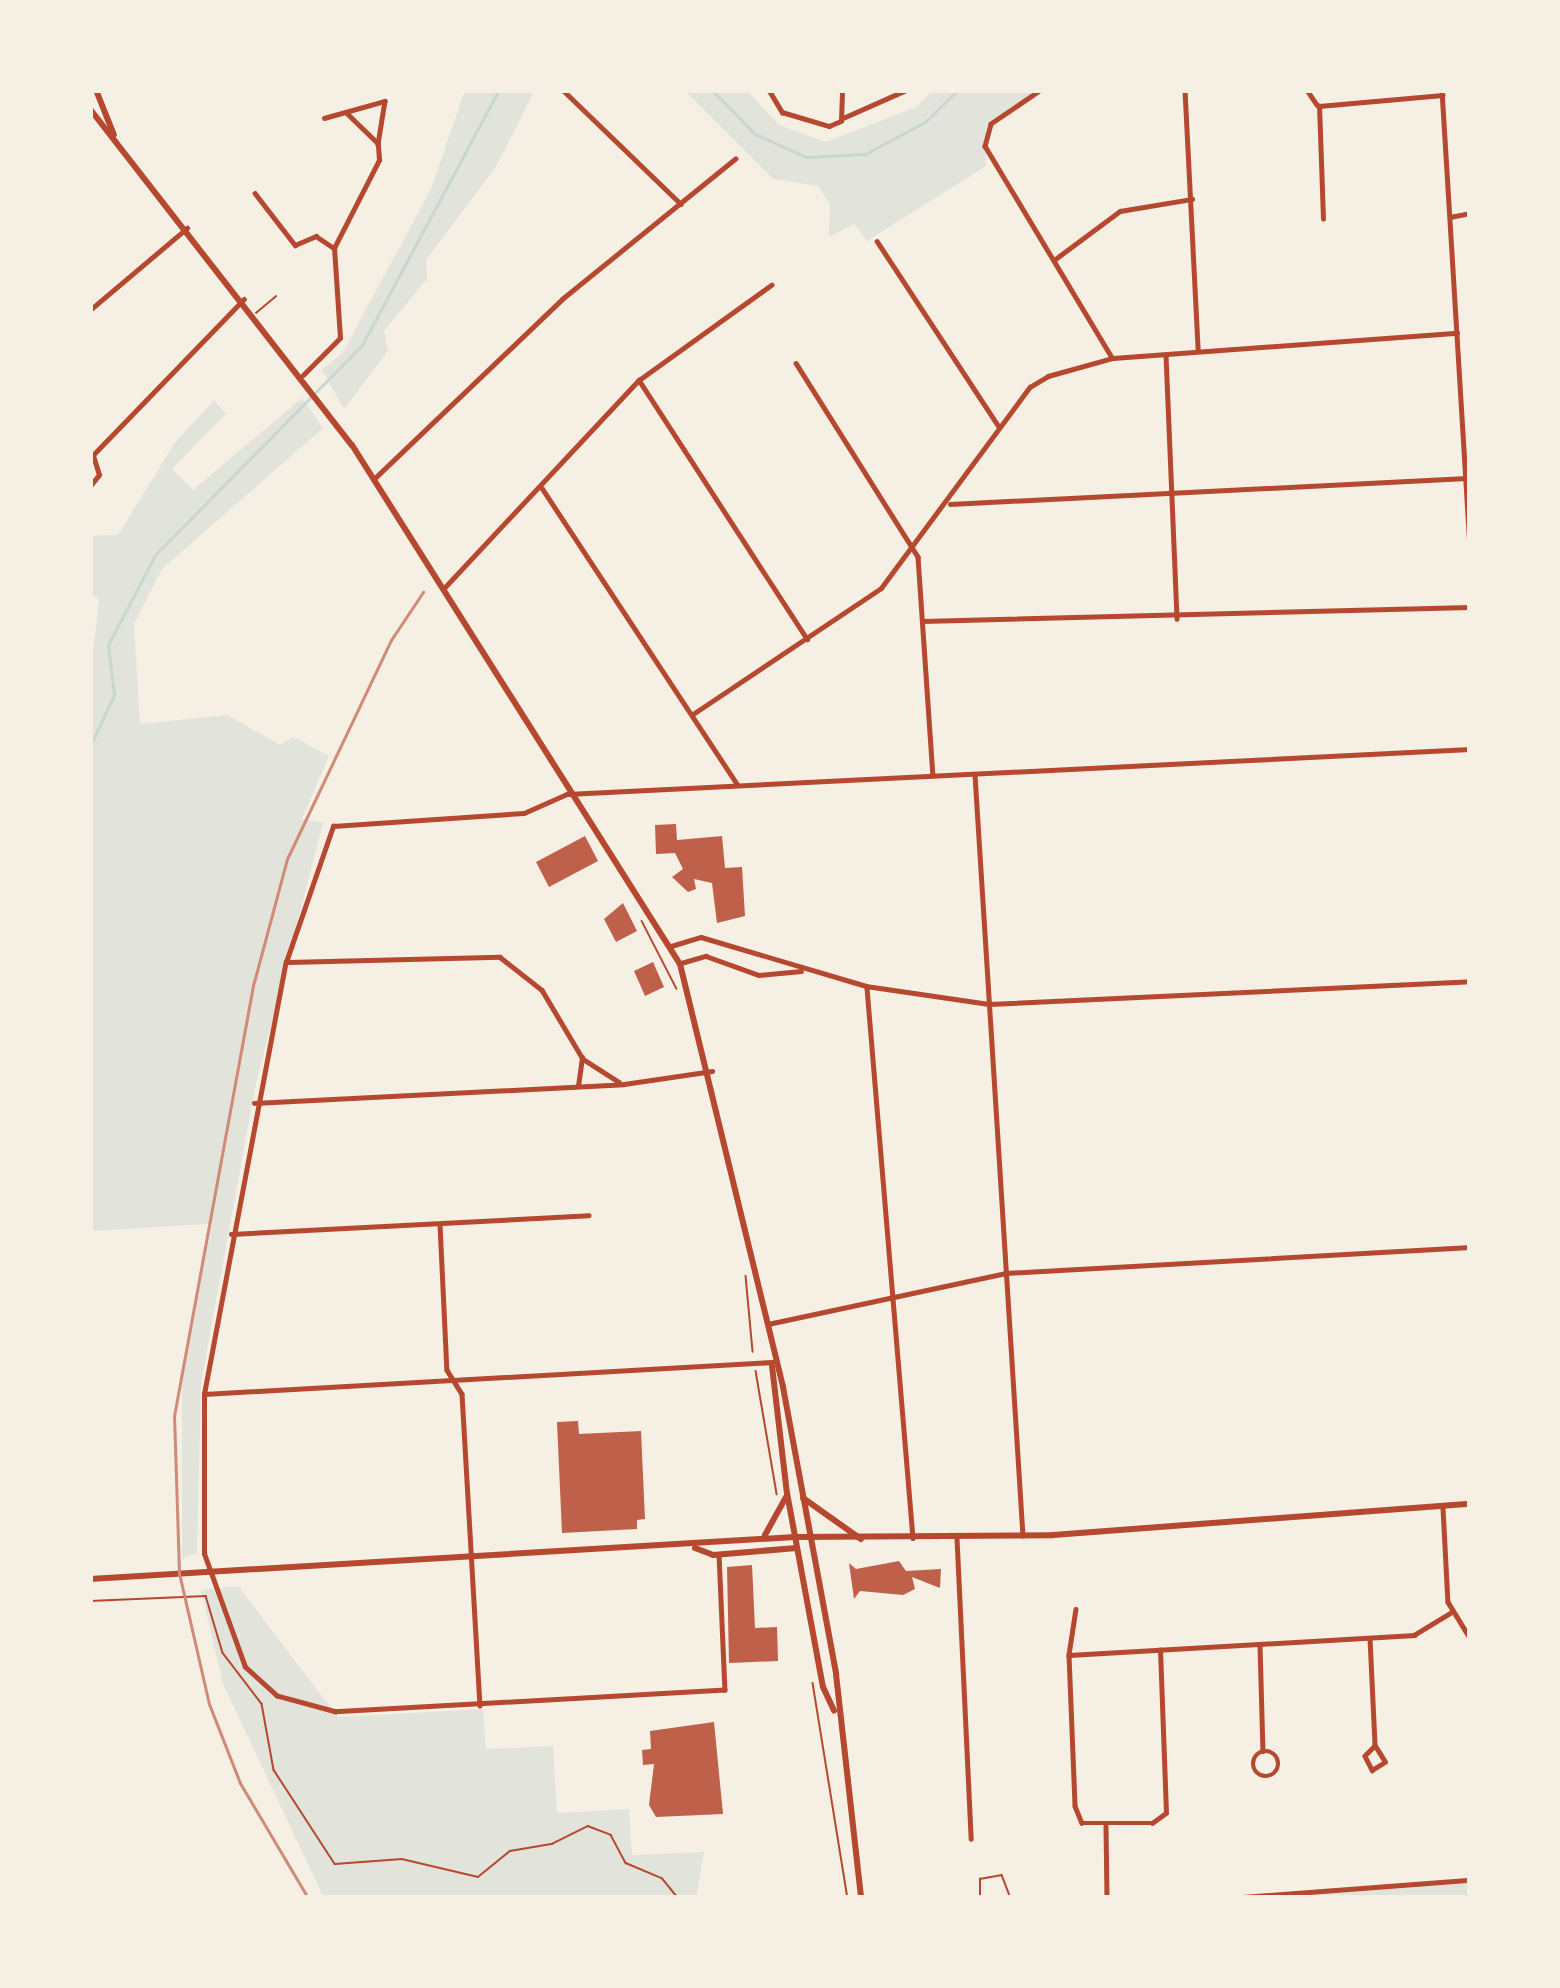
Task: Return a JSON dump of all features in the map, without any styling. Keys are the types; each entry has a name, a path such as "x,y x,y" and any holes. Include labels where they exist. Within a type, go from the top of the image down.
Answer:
{"main road":[{"path":"96,90 115,138"},
{"path":"90,109 306,378 578,794 680,964 712,1071 803,1498 861,1898"},
{"path":"772,1362 769,1388 787,1493 823,1687 835,1711"},
{"path":"765,1535 787,1493"},
{"path":"803,1498 864,1540"},
{"path":"692,1547 719,1555 811,1542 1024,1535 1470,1504"},
{"path":"90,1579 692,1547 765,1535 811,1542"}],"street":[{"path":"563,90 681,204"},
{"path":"769,90 782,112 830,126 902,90"},
{"path":"841,119 842,90"},
{"path":"1041,90 991,124 985,146 1113,358"},
{"path":"1185,90 1198,351"},
{"path":"1307,90 1319,106 1323,219"},
{"path":"1319,106 1443,92 1470,544"},
{"path":"306,378 340,338 334,248 379,160 385,101 324,118"},
{"path":"347,114 378,144"},
{"path":"375,478 562,299 735,159"},
{"path":"255,193 296,245 316,236 334,248"},
{"path":"1054,260 1120,211 1192,200"},
{"path":"1450,217 1470,213"},
{"path":"90,310 188,228"},
{"path":"877,241 999,427"},
{"path":"445,586 639,380 771,285"},
{"path":"90,486 99,475 92,456 244,298"},
{"path":"693,713 871,597 914,548 999,427 1048,376 1113,358 1457,332"},
{"path":"1166,354 1177,492 1178,619"},
{"path":"796,363 914,548 933,775"},
{"path":"639,380 807,639"},
{"path":"947,504 1466,478"},
{"path":"542,488 736,784"},
{"path":"923,621 1133,610 1178,619 1470,607"},
{"path":"719,1555 725,1690 336,1712 277,1696 244,1666 208,1572 200,1513 204,1394 254,1103 286,962 333,826 524,813 578,794 1470,749"},
{"path":"975,773 1024,1535"},
{"path":"671,946 700,937 801,971 989,1004 1470,981"},
{"path":"680,964 706,956 759,975 801,971"},
{"path":"286,962 500,957 542,990 582,1058 624,1084"},
{"path":"866,986 913,1538"},
{"path":"578,1086 582,1058"},
{"path":"254,1103 624,1084 712,1071"},
{"path":"231,1234 587,1215"},
{"path":"440,1224 453,1381 462,1394 480,1705"},
{"path":"766,1324 1006,1274 1470,1247"},
{"path":"204,1394 772,1362"},
{"path":"1443,1508 1450,1612 1470,1637"},
{"path":"957,1538 971,1839"},
{"path":"1076,1609 1069,1655 1075,1811 1082,1823 1152,1822 1166,1813 1160,1650"},
{"path":"1069,1655 1421,1634 1450,1612"},
{"path":"1370,1638 1375,1747"},
{"path":"1260,1645 1263,1751 1253,1766 1268,1777 1279,1760 1263,1751"},
{"path":"1106,1826 1107,1898"},
{"path":"1229,1898 1470,1880"}],"lane":[{"path":"256,313 276,296"},
{"path":"980,1898 980,1879 1002,1875 1011,1898"}],"path":[{"path":"638,913 681,1002"},
{"path":"746,1270 754,1354"},
{"path":"756,1371 778,1506"},
{"path":"90,1601 206,1596 223,1653 262,1704 274,1770 335,1864 401,1859 478,1876 518,1847 553,1844 588,1826 611,1835 630,1867 662,1878 678,1898"},
{"path":"813,1675 848,1898"},
{"path":"1456,1898 1470,1895"},
{"path":"1354,1898 1370,1898"},
{"path":"1394,1898 1436,1898"}],"shaded area":[{"path":"465,90 535,90 495,168 426,260 427,279 384,331 388,351 344,409 322,370 343,352 431,189"},
{"path":"684,90 746,90 779,125 826,142 916,107 933,90 1036,90 986,128 986,166 867,241 854,224 829,237 830,204 818,186 773,179"},
{"path":"302,398 323,428 162,569 134,624 140,724 227,715 280,745 293,737 329,756 302,819 323,823 256,1083 201,1383 197,1553 182,1559 182,1380 209,1224 90,1231 90,677 99,600 90,592 90,536 118,535 174,444 214,400 226,414 172,469 193,490"},
{"path":"238,1586 338,1717 483,1709 486,1749 553,1746 557,1813 629,1809 632,1855 704,1852 696,1898 324,1898 223,1684 201,1590"},
{"path":"1470,1884 1470,1898 1247,1898 1283,1892"}],"building":[{"path":"676,824 677,840 722,836 725,868 742,867 745,916 717,923 712,883 694,879 696,889 688,892 672,877 683,869 675,853 656,854 655,825"},
{"path":"585,836 598,861 549,887 536,862"},
{"path":"623,903 637,931 616,942 604,919"},
{"path":"653,962 664,987 645,996 634,971"},
{"path":"578,1421 579,1434 641,1431 645,1519 637,1520 637,1529 562,1533 557,1422"},
{"path":"899,1561 906,1571 941,1569 940,1588 912,1577 915,1589 903,1595 860,1591 854,1599 849,1563 856,1569"},
{"path":"752,1565 755,1628 777,1627 778,1661 729,1663 727,1567"},
{"path":"714,1722 723,1814 656,1817 649,1805 654,1764 643,1765 642,1750 651,1749 650,1731"}],"waterway":[{"path":"90,746 114,695 108,645 155,555 362,345 499,90"},
{"path":"712,90 755,134 806,157 865,154 925,122 958,90"}],"railway":[{"path":"308,1898 240,1783 209,1704 179,1573 174,1416 254,982 287,859 391,640 423,592"}]}
